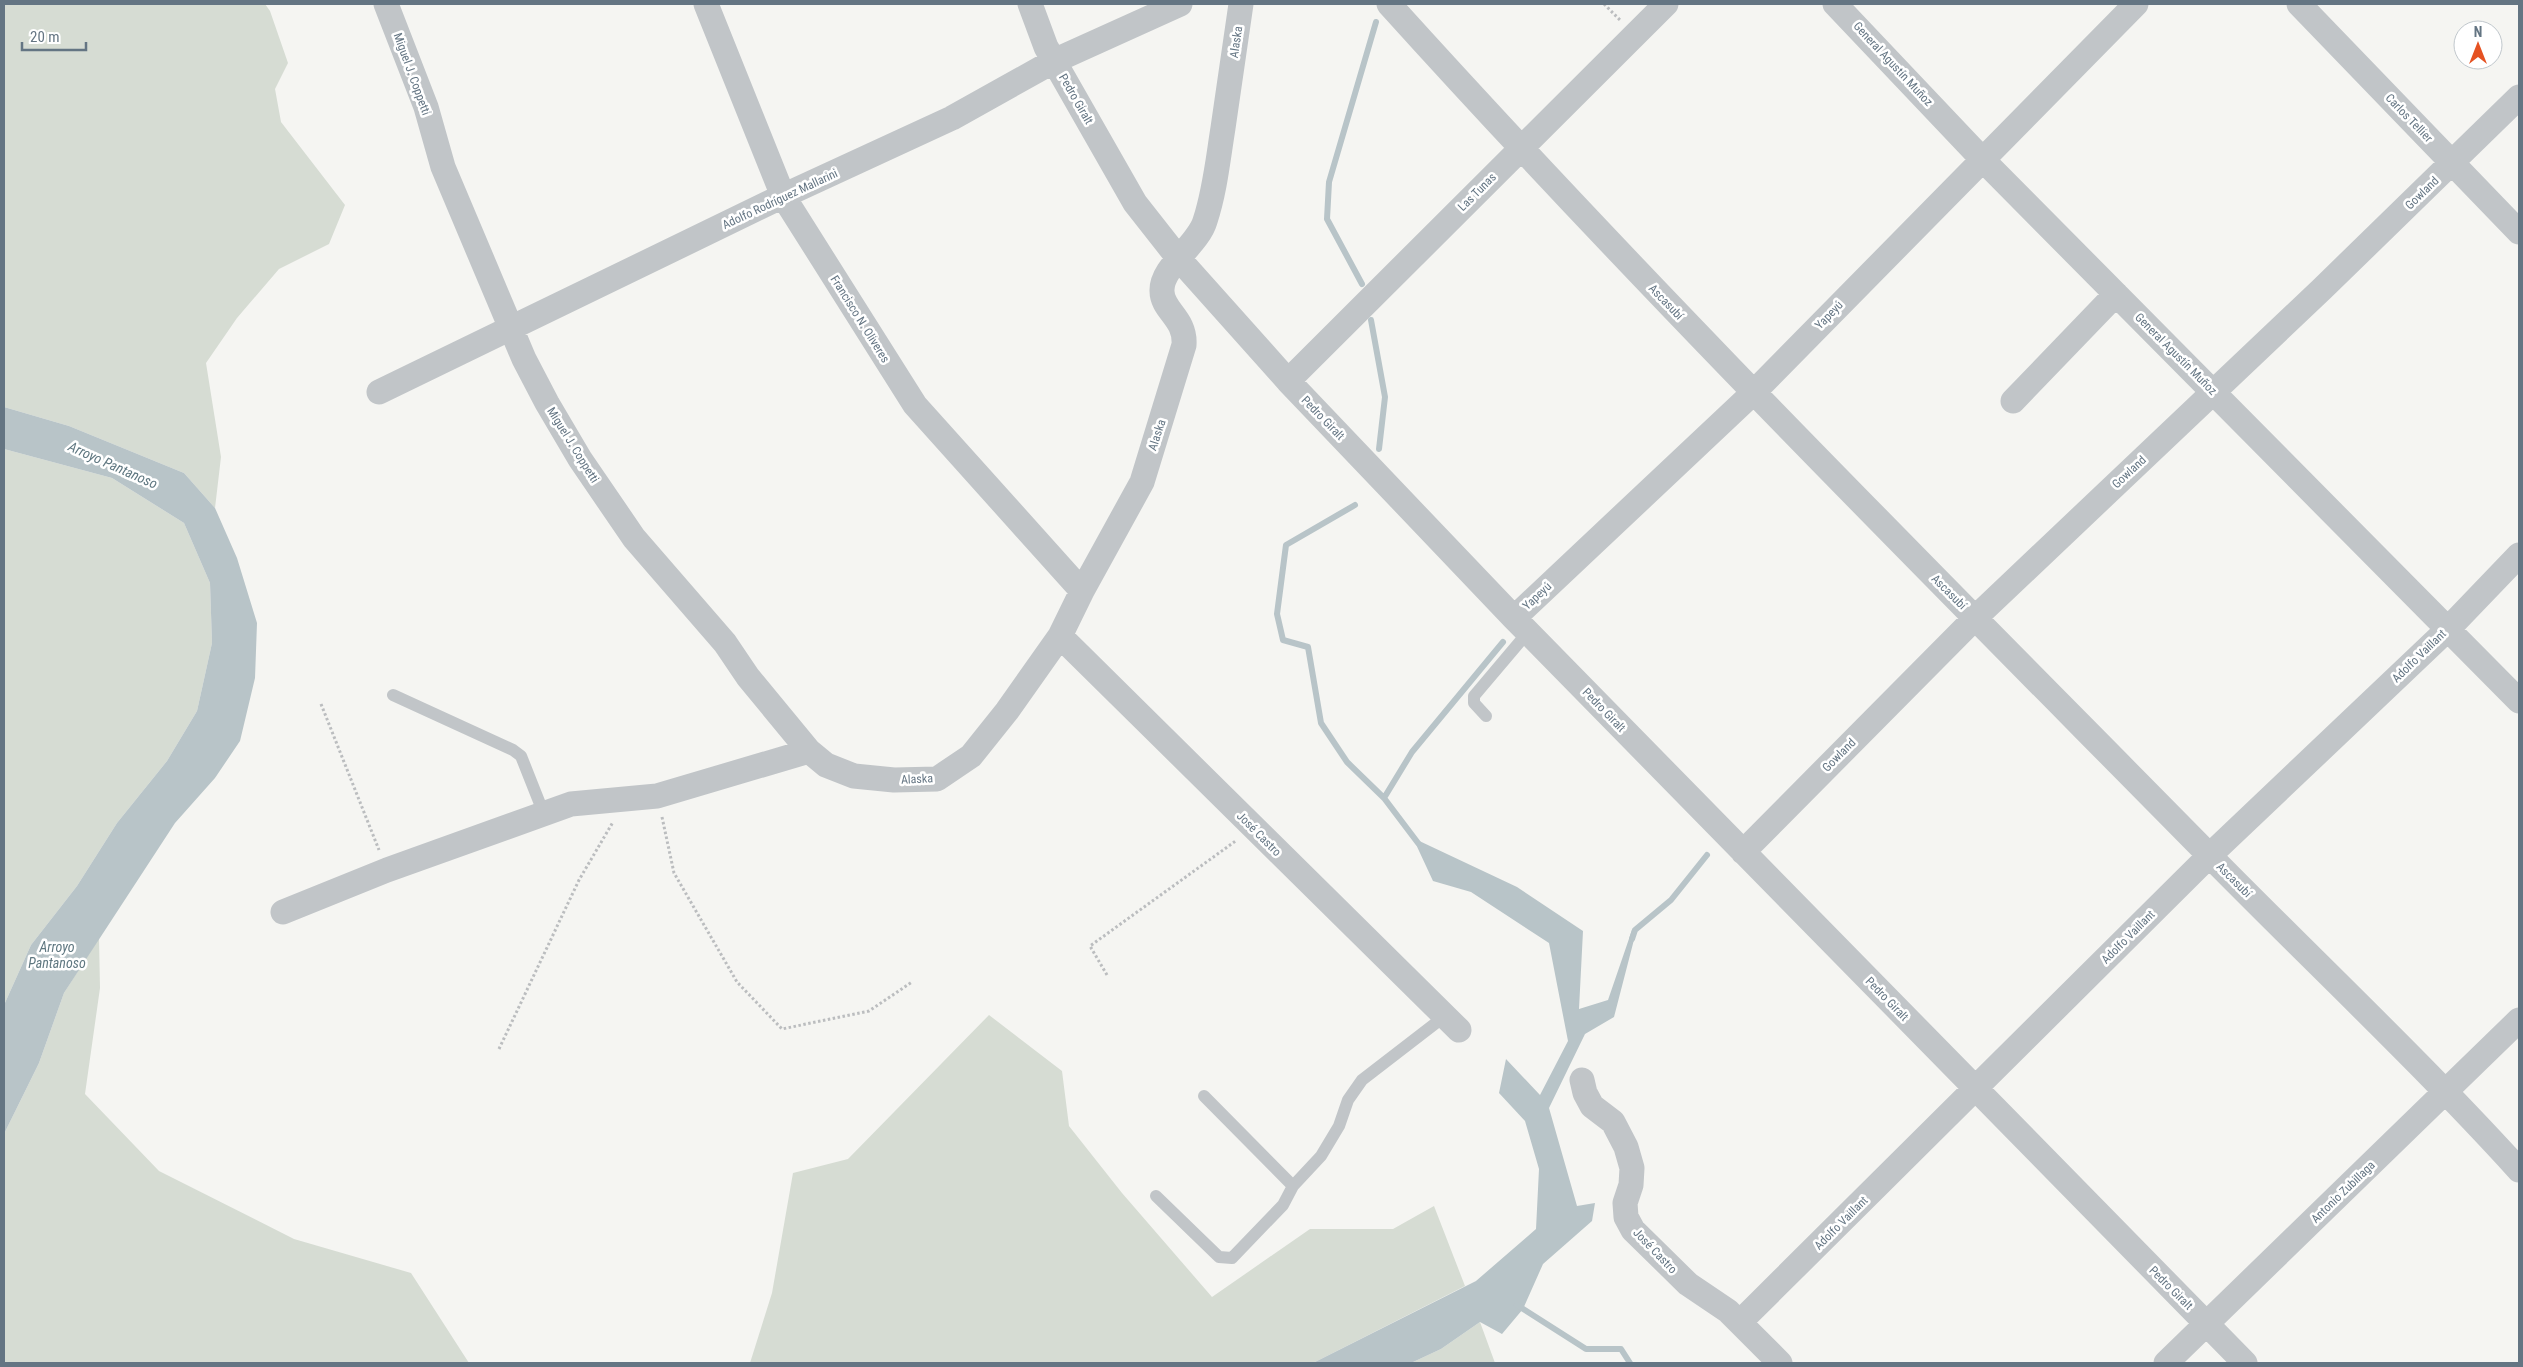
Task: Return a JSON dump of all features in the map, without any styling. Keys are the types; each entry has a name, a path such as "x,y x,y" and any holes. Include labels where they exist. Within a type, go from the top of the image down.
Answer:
{"street":[{"name":"Miguel J. Coppetti","path":"386,4 426,106 443,167 543,396 575,451 634,538 725,643 748,677 809,751 826,765 854,776 894,780"},
{"name":"Francisco N. Oliveres","path":"706,4 783,196 915,405 1082,591"},
{"name":"Pedro Giralt","path":"1030,4 1054,62 1135,203 1179,259 1288,381 1521,625 2246,1363"},
{"name":"Adolfo Rodríguez Mallarini","path":"379,392 783,196 952,118 1054,62 1180,4"},
{"name":"Alaska","path":"894,780 938,779 971,756 1007,711 1060,636 1082,591 1142,482 1180,361 1185,334 1162,291 1164,280 1204,224 1213,193 1241,4"},
{"name":"Ascasubí","path":"1389,4 1520,149 1753,393 2209,856 2447,1091 2519,1170"},
{"name":"Las Tunas","path":"1288,381 1666,4"},
{"name":"General Agustín Muñoz","path":"1835,4 1982,159 2519,701"},
{"name":"Yapeyú","path":"1521,625 1753,393 2136,4"},
{"name":"Carlos Tellier","path":"2299,4 2519,232"},
{"name":"Gowland","path":"1743,852 1975,618 2214,392 2452,164 2519,97"},
{"path":"2013,401 2116,294"},
{"name":"Adolfo Vaillant","path":"1740,1322 1976,1090 2209,856 2448,629 2519,555"},
{"name":"José Castro","path":"1060,636 1452,1023"},
{"path":"283,912 387,870 571,804 657,796 809,751"},
{"name":"Antonio Zubillaga","path":"2166,1363 2519,1020"},
{"name":"José Castro","path":"1582,1080 1585,1093 1592,1106 1613,1122 1626,1147 1632,1168 1631,1185 1626,1203 1626,1217 1633,1230 1688,1284 1728,1311 1780,1363"}],"lane":[{"path":"1486,716 1474,703 1474,696 1521,625"},
{"path":"393,695 513,750 521,756 544,814"},
{"path":"1156,1196 1220,1257 1232,1258 1283,1205 1293,1186 1321,1156 1338,1126 1348,1100 1362,1080 1452,1023"},
{"path":"1204,1096 1293,1186"}],"path":[{"path":"321,704 387,870"},
{"path":"657,796 674,873 737,982 782,1028 869,1011 912,982"},
{"path":"499,1049 579,880 626,799"},
{"path":"1107,975 1090,946 1254,828"}],"shaded area":[{"path":"4,4 265,4 270,11 288,63 275,89 281,122 345,205 329,244 279,269 237,318 206,363 221,457 215,508 184,473 69,426 4,407"},
{"path":"4,449 112,478 184,523 210,583 212,643 197,711 167,761 117,823 77,886 31,945 4,1005"},
{"path":"99,938 100,988 85,1094 159,1171 294,1239 411,1273 469,1363 4,1363 4,1134 39,1063 64,993"},
{"path":"989,1015 1062,1071 1069,1126 1122,1193 1212,1297 1310,1229 1393,1229 1434,1206 1465,1286 1313,1363 750,1363 772,1293 793,1173 848,1159"},
{"path":"1480,1322 1495,1363 1411,1363 1441,1349"}],"water":[{"name":"Arroyo Pantanoso","path":"4,407 69,426 184,473 215,508 237,558 257,623 255,678 240,741 215,778 175,823 64,993 39,1063 4,1134 4,1005 31,945 77,886 117,823 167,761 197,711 212,643 210,583 184,523 112,478 4,449"},
{"path":"1413,838 1517,887 1583,931 1579,1009 1608,1000 1632,930 1636,932 1614,1017 1585,1034 1549,1108 1577,1206 1595,1203 1592,1221 1543,1264 1523,1309 1502,1334 1480,1322 1441,1349 1411,1363 1313,1363 1476,1281 1536,1229 1539,1169 1525,1121 1499,1093 1506,1059 1540,1095 1568,1041 1549,943 1471,892 1433,881"}],"waterway":[{"path":"1362,284 1327,219 1329,182 1376,22"},
{"path":"1371,320 1385,397 1379,449"},
{"path":"1355,505 1286,545 1277,614 1283,640 1308,647 1321,723 1347,762 1384,798 1418,843"},
{"path":"1384,798 1412,752 1503,642"},
{"path":"1632,939 1635,930 1671,900 1707,855"},
{"path":"1517,1305 1586,1349 1621,1349 1630,1363"}]}
